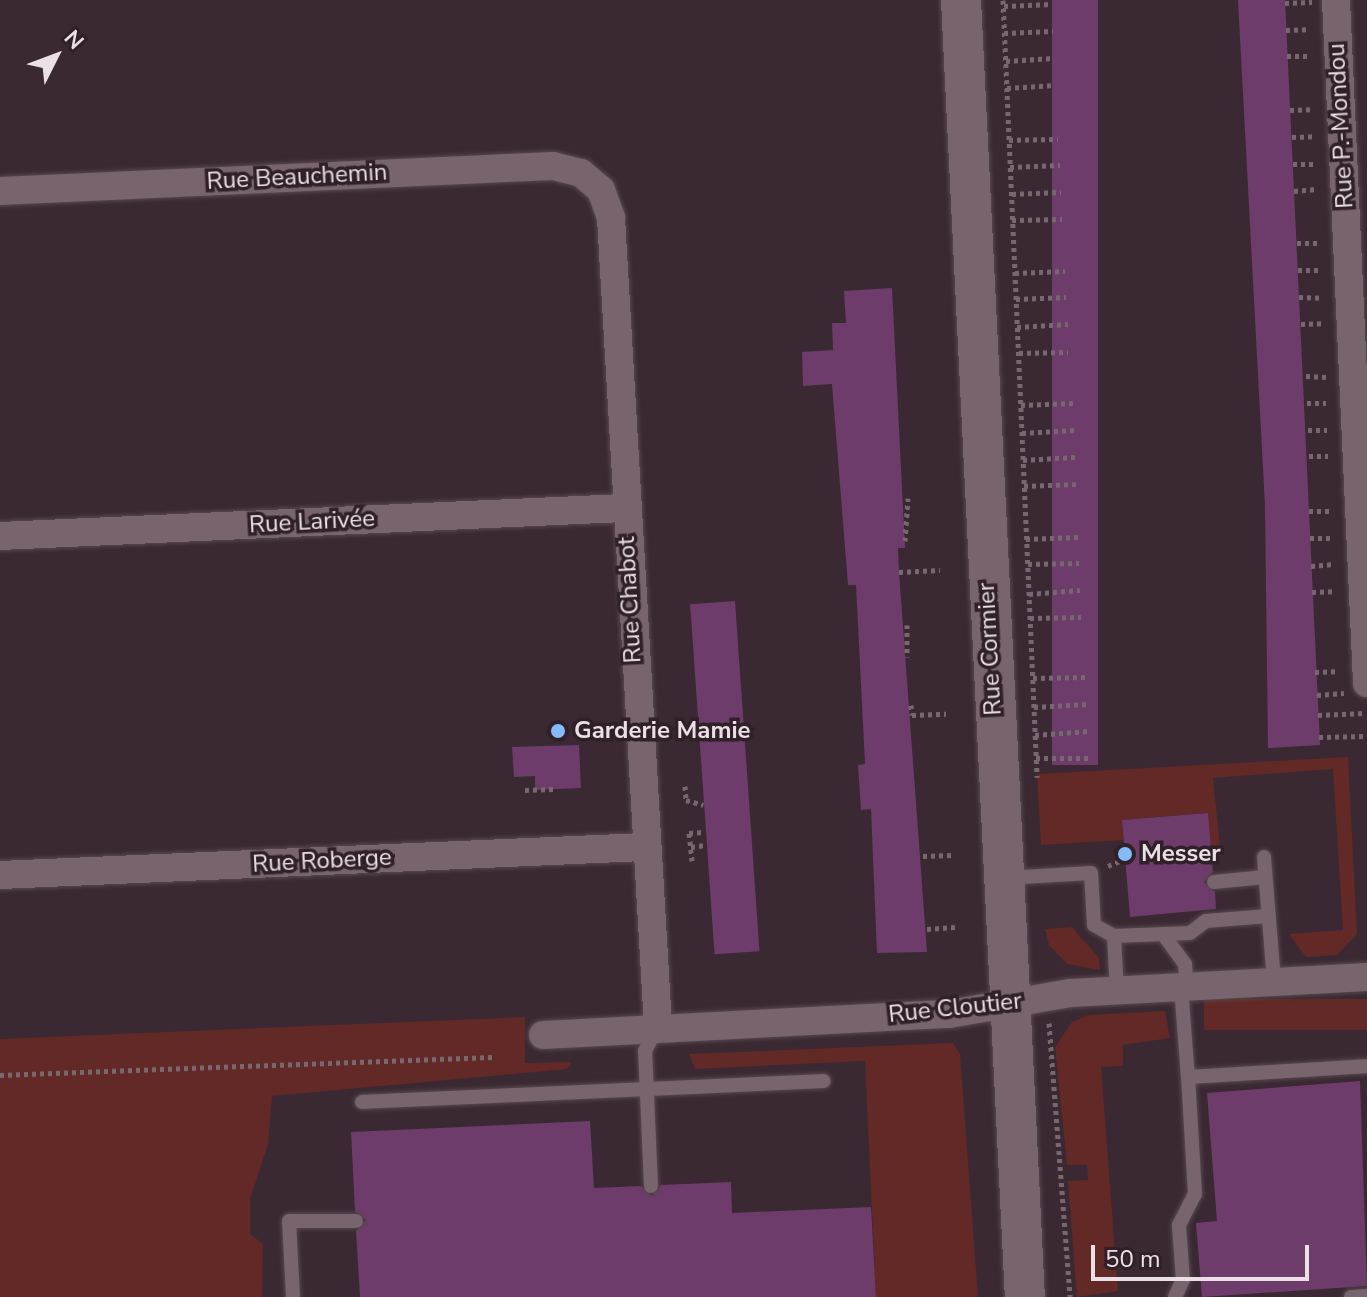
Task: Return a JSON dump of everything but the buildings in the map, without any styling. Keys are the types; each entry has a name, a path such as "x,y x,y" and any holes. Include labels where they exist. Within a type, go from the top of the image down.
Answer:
{"street":[{"name":"Rue Cormier","path":"961,0 1007,1006 1025,1297"},
{"name":"Rue P.-Mondou","path":"1336,0 1367,683"},
{"name":"Rue Beauchemin","path":"0,191 553,166 591,180"},
{"name":"Rue Chabot","path":"591,180 611,218 644,847 658,1026"},
{"name":"Rue Larivée","path":"0,536 625,508"},
{"name":"Rue Roberge","path":"0,875 644,847"},
{"name":"Rue Cloutier","path":"543,1035 1007,1006 1117,991 1367,977"}],"lane":[{"path":"1264,857 1274,982"},
{"path":"1001,878 1091,873 1094,925 1114,936 1163,934 1268,916"},
{"path":"1214,882 1265,877"},
{"path":"1163,934 1185,964 1195,1194 1179,1225 1183,1280 1175,1297"},
{"path":"1114,936 1117,991"},
{"path":"651,1186 645,1051 658,1026"},
{"path":"1188,1077 1367,1066"},
{"path":"362,1102 646,1086 824,1081"},
{"path":"293,1297 289,1221 356,1221"},
{"path":"1351,1297 1367,1296"}],"path":[{"path":"1003,3 1052,4"},
{"name":"Rue Cormier","path":"1003,3 1037,781"},
{"path":"1004,33 1053,31"},
{"path":"1006,61 1054,58"},
{"path":"1007,88 1055,85"},
{"path":"1009,140 1058,139"},
{"path":"1010,167 1060,165"},
{"path":"1012,194 1061,192"},
{"path":"1012,220 1062,219"},
{"path":"1015,273 1065,271"},
{"path":"1016,299 1066,297"},
{"path":"1017,327 1068,324"},
{"path":"1019,353 1068,352"},
{"path":"1021,405 1073,403"},
{"path":"1022,433 1074,430"},
{"path":"1023,460 1075,457"},
{"path":"1024,486 1076,484"},
{"path":"905,541 908,498"},
{"path":"1026,539 1078,537"},
{"path":"1028,564 1079,563"},
{"path":"899,572 940,570"},
{"path":"1029,594 1080,590"},
{"path":"1030,618 1081,617"},
{"path":"907,625 907,657"},
{"path":"1033,678 1087,677"},
{"path":"1034,707 1088,704"},
{"path":"911,705 912,715 946,714"},
{"path":"1318,715 1367,713"},
{"path":"1035,735 1089,731"},
{"path":"1319,737 1367,736"},
{"path":"1036,758 1090,758"},
{"path":"685,786 686,800 703,805"},
{"path":"525,790 553,789"},
{"path":"692,861 689,833 704,832"},
{"path":"691,847 705,845"},
{"path":"923,856 953,855"},
{"path":"927,929 955,927"},
{"path":"1050,1032 1070,1297"},
{"path":"0,1075 493,1057"}],"shaded area":[{"path":"1348,757 1357,934 1337,955 1306,957 1289,934 1343,930 1333,769 1213,778 1221,856 1212,857 1207,813 1122,820 1123,840 1041,845 1037,774"},
{"path":"1072,927 1099,958 1100,970 1067,964 1049,945 1045,929"},
{"path":"1204,999 1367,999 1367,1030 1204,1030"},
{"path":"1165,1011 1170,1038 1123,1045 1123,1066 1101,1067 1118,1291 1077,1297 1068,1181 1088,1180 1087,1165 1067,1165 1055,1047 1072,1022 1088,1015"},
{"path":"525,1017 525,1063 572,1062 567,1069 272,1096 268,1144 250,1199 250,1234 263,1244 262,1297 0,1297 0,1039"},
{"path":"953,1043 960,1054 978,1297 876,1297 865,1061 695,1069 689,1054"}],"place":[{"name":"Garderie Mamie","path":"558,731"},
{"name":"Messer","path":"1125,854"}]}
